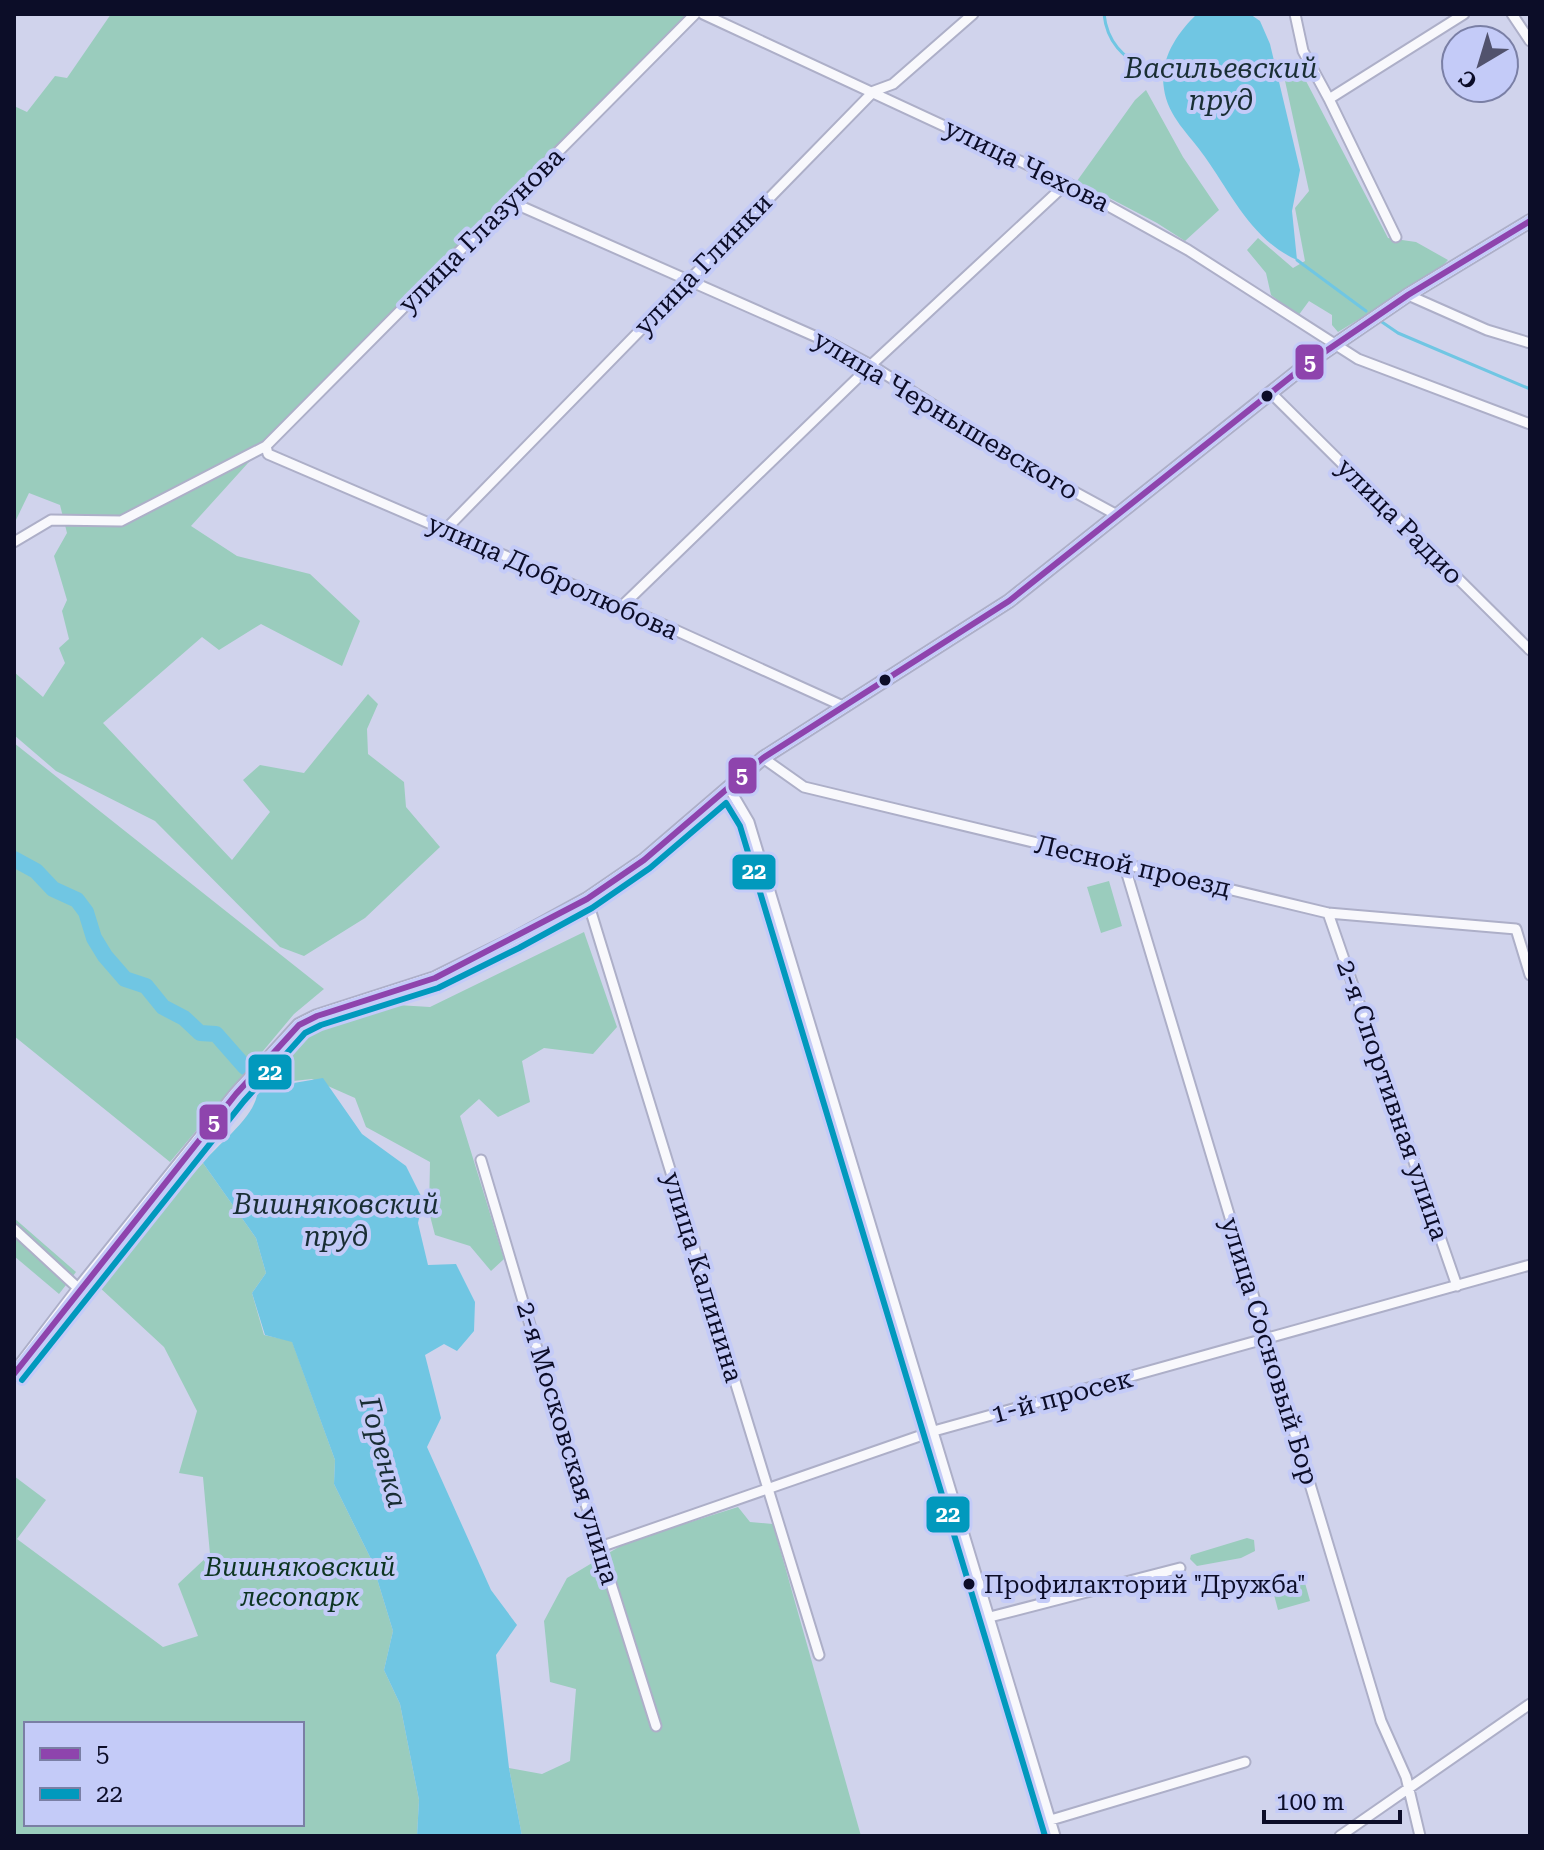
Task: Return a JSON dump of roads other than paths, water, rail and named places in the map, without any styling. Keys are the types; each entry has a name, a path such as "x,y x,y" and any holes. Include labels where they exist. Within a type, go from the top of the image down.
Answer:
{"main road":[{"path":"14,1374 236,1094 299,1025 317,1016 435,978 587,899 644,860 763,758 1009,601 1335,343 1530,221"}],"street":[{"name":"улица Глазунова","path":"14,542 51,520 121,521 266,446 695,14"},
{"name":"улица Чехова","path":"703,14 1067,183 1168,238 1358,359 1530,424"},
{"name":"улица Глинки","path":"445,530 874,91 893,84 973,14"},
{"path":"1295,14 1303,51 1396,237"},
{"path":"1329,99 1464,14"},
{"path":"1512,14 1530,41"},
{"path":"622,606 871,365 1067,183"},
{"name":"улица Чернышевского","path":"509,201 828,342 871,365 1036,471 1117,515"},
{"path":"1408,295 1487,330 1530,343"},
{"name":"улица Радио","path":"1270,392 1530,650"},
{"name":"улица Добролюбова","path":"266,446 268,454 622,606 845,707"},
{"name":"Лесной проезд","path":"763,758 804,787 1328,913 1516,929 1530,975"},
{"path":"729,788 749,822 1055,1836"},
{"name":"улица Сосновый Бор","path":"1124,864 1381,1721 1409,1789 1420,1836"},
{"name":"улица Калинина","path":"587,899 819,1655"},
{"name":"2-я Спортивная улица","path":"1328,913 1457,1286"},
{"name":"2-я Московская улица","path":"481,1160 656,1726"},
{"path":"14,1229 79,1289"},
{"name":"1-й просек","path":"600,1547 934,1431 1530,1265"},
{"path":"990,1617 1180,1568"},
{"path":"1340,1836 1530,1704"},
{"path":"1051,1820 1245,1762"}],"water":[{"name":"Васильевский пруд","path":"1197,14 1250,14 1260,21 1270,44 1300,170 1292,211 1297,260 1267,241 1255,229 1180,125 1166,99 1163,78 1167,58 1176,38"},
{"name":"Вишняковский пруд","path":"267,1074 282,1085 323,1078 362,1134 406,1166 423,1200 418,1223 428,1265 456,1264 475,1302 474,1331 457,1351 444,1344 425,1355 441,1418 427,1447 491,1590 517,1625 496,1655 509,1768 522,1836 417,1836 419,1800 400,1704 384,1670 393,1631 371,1559 334,1484 335,1460 292,1342 265,1335 252,1293 266,1273 256,1238 203,1163 247,1116 257,1095 257,1084"}],"waterway":[{"path":"1104,14 1109,33 1118,48 1146,71"},
{"path":"1157,72 1165,72"},
{"path":"1297,260 1366,311"},
{"path":"1379,320 1398,333 1530,389"},
{"name":"Горенка","path":"14,859 36,871 53,889 77,900 86,912 94,938 125,979 146,986 163,1007 184,1018 200,1033 216,1034 245,1067"}],"place":[{"name":"Профилакторий \"Дружба\"","path":"969,1584"}],"park label":[{"name":"Вишняковский лесопарк","path":"300,1582"}]}
